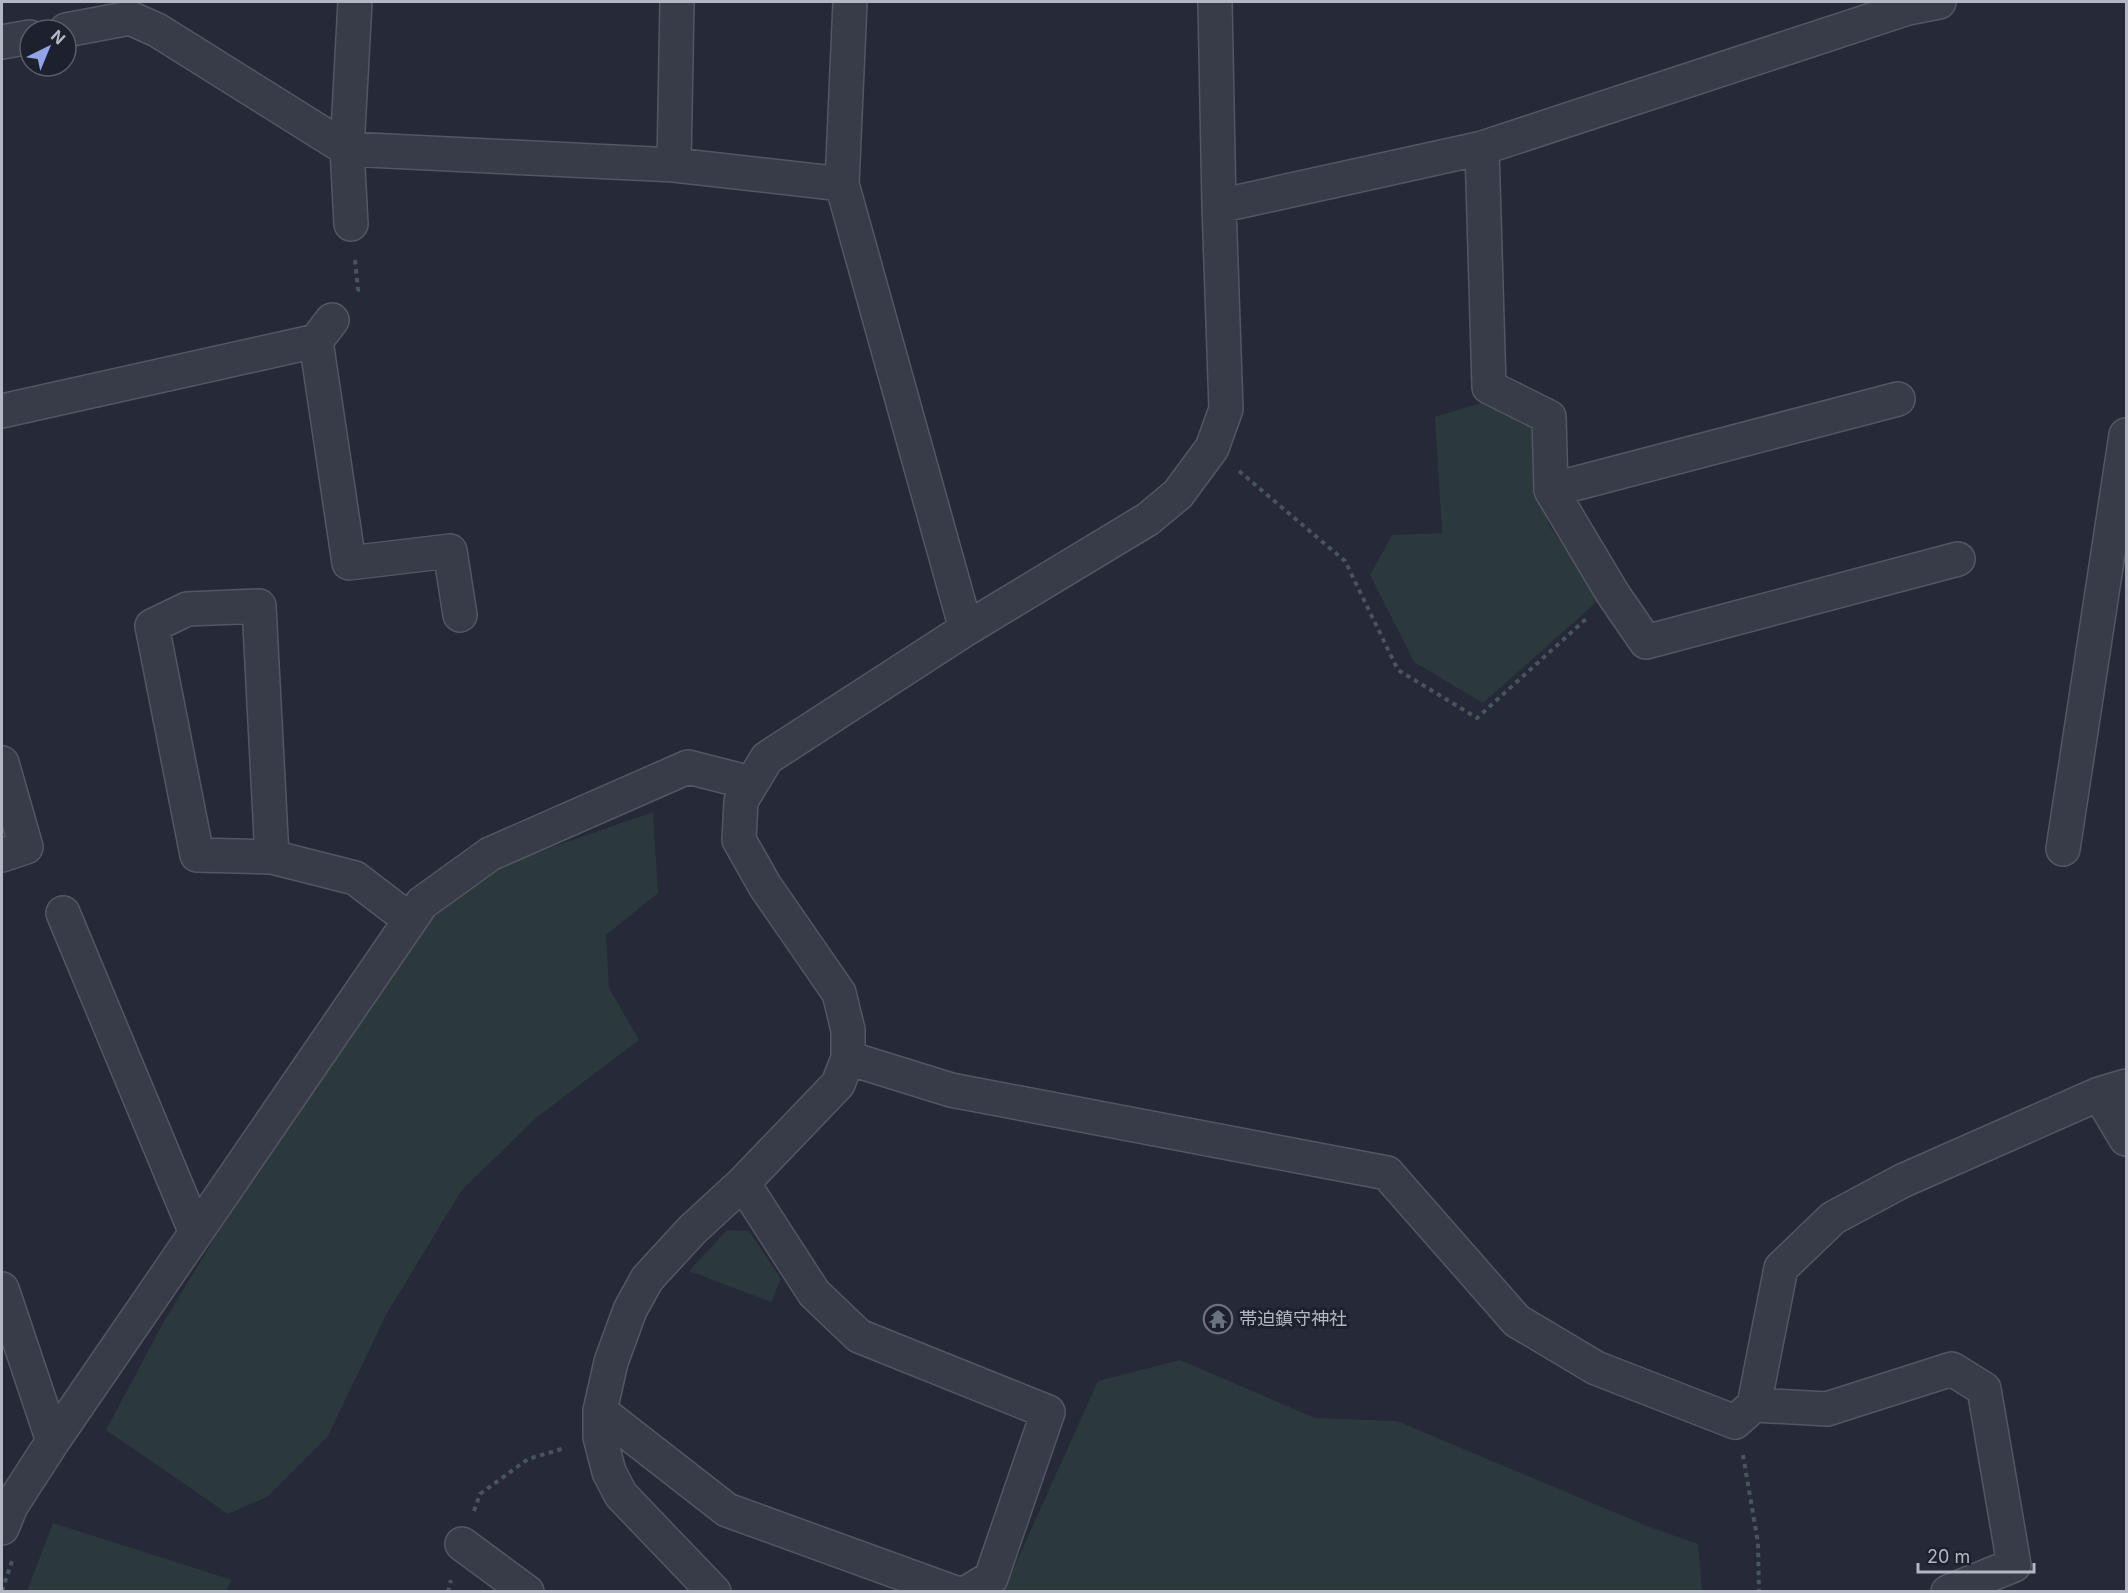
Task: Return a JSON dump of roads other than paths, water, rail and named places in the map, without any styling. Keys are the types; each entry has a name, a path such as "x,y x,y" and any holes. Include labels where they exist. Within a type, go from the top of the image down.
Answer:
{"street":[{"path":"351,224 347,149 355,2"},
{"path":"674,165 676,2"},
{"path":"850,2 842,184 966,629"},
{"path":"714,1592 621,1495 609,1472 600,1424 615,1352 630,1310 647,1279 692,1230 743,1183 838,1084 848,1058 848,1030 839,993 765,886 739,840 741,801 767,758 966,629 1148,519 1178,494 1212,448 1226,409 1215,2"},
{"path":"1219,206 1482,148 1918,4"},
{"path":"78,28 130,18 158,16 347,149 674,165 842,184"},
{"path":"2,42 18,39"},
{"path":"1482,148 1489,387 1549,417 1551,490 1613,594 1646,642 1958,558"},
{"path":"2,411 324,331 349,563 450,551 460,615"},
{"path":"1551,490 1898,399"},
{"path":"2063,849 2127,435"},
{"path":"272,857 259,606 187,609 152,626 197,855 272,857 355,878 410,920"},
{"path":"2,763 26,847 2,855"},
{"path":"2,1528 11,1506 53,1441 422,903 490,854 688,767 751,783"},
{"path":"63,914 196,1233"},
{"path":"848,1058 951,1090 1387,1173 1517,1322 1596,1368 1745,1413 1827,1409 1952,1369 1984,1389 2014,1565 1948,1592"},
{"path":"1745,1413 1781,1268 1833,1218 1902,1181 2113,1090 2127,1139"},
{"path":"743,1183 814,1293 859,1336 1048,1412 991,1578 968,1592"},
{"path":"2,1289 53,1441"},
{"path":"600,1424 727,1510 953,1592"},
{"path":"462,1544 528,1592"}],"place":[{"name":"帯迫鎮守神社","path":"1218,1319"}]}
